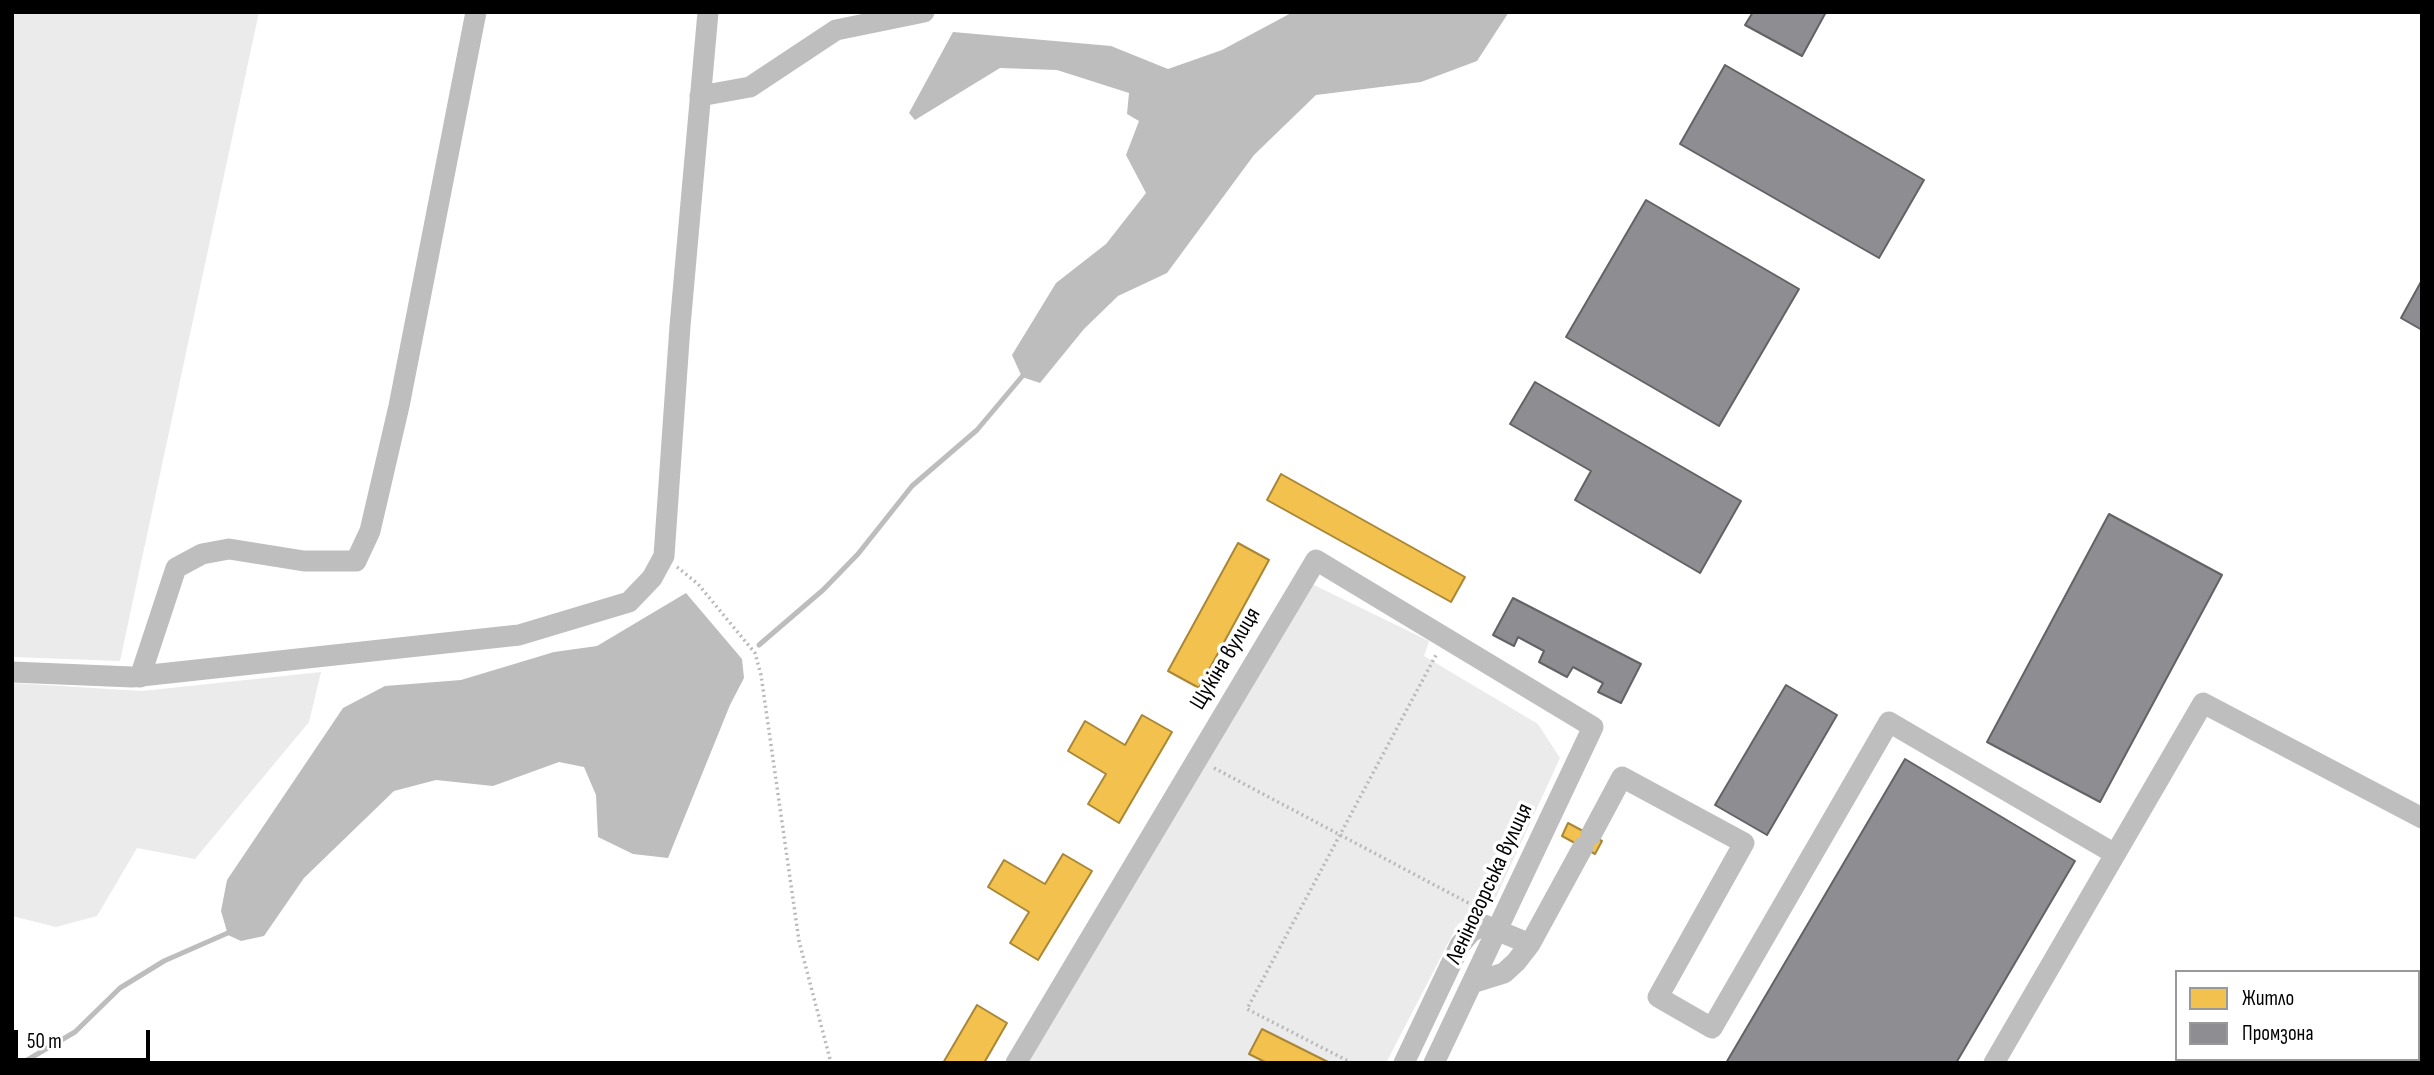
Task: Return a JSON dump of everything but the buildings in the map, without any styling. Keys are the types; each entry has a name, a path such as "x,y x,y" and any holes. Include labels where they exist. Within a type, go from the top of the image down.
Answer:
{"street":[{"path":"140,677 176,568 202,554 229,549 304,561 356,561 370,531 399,406 476,12"},
{"path":"12,673 140,677 519,635 629,602 652,578 664,556 699,96 708,12"},
{"path":"699,96 750,87 835,30 924,12"},
{"name":"Щукіна вулиця","path":"1016,1063 1316,560 1593,727"},
{"path":"1994,1063 2203,703 2422,818"},
{"path":"1472,983 1504,974 1530,944 1622,777 1744,843 1658,997 1712,1028 1889,722 2115,854"},
{"name":"Леніногорська вулиця","path":"1434,1063 1593,727"},
{"path":"1404,1063 1460,945 1471,932 1484,925 1500,924 1530,944"}],"path":[{"path":"664,556 698,584 755,653 761,675 799,941 831,1063"},
{"path":"1352,1063 1247,1009 1445,638"},
{"path":"1196,760 1340,833 1500,924"}],"shaded area":[{"path":"12,12 259,12 120,661 12,657"},
{"path":"1293,12 1509,12 1477,61 1421,82 1316,95 1254,155 1167,273 1118,296 1084,329 1040,383 1022,377 1012,355 1056,283 1106,244 1146,193 1126,155 1139,121 1127,114 1129,93 1057,70 1000,68 915,120 909,113 953,32 1111,46 1168,69 1222,50"},
{"path":"1312,584 1429,641 1424,656 1538,724 1560,758 1492,906 1458,924 1386,1063 1027,1063"},
{"path":"686,593 742,659 744,678 730,705 668,858 633,854 598,837 596,795 584,767 559,762 493,786 436,780 394,791 304,878 264,936 241,941 228,935 221,911 227,880 343,708 385,686 461,680 554,652 597,646"},
{"path":"321,672 309,722 195,859 137,848 97,916 56,927 12,916 12,683 142,691"}],"waterway":[{"path":"759,645 823,590 858,554 912,486 977,430 1025,373"},
{"path":"22,1063 75,1032 120,988 164,961 230,932"}]}
